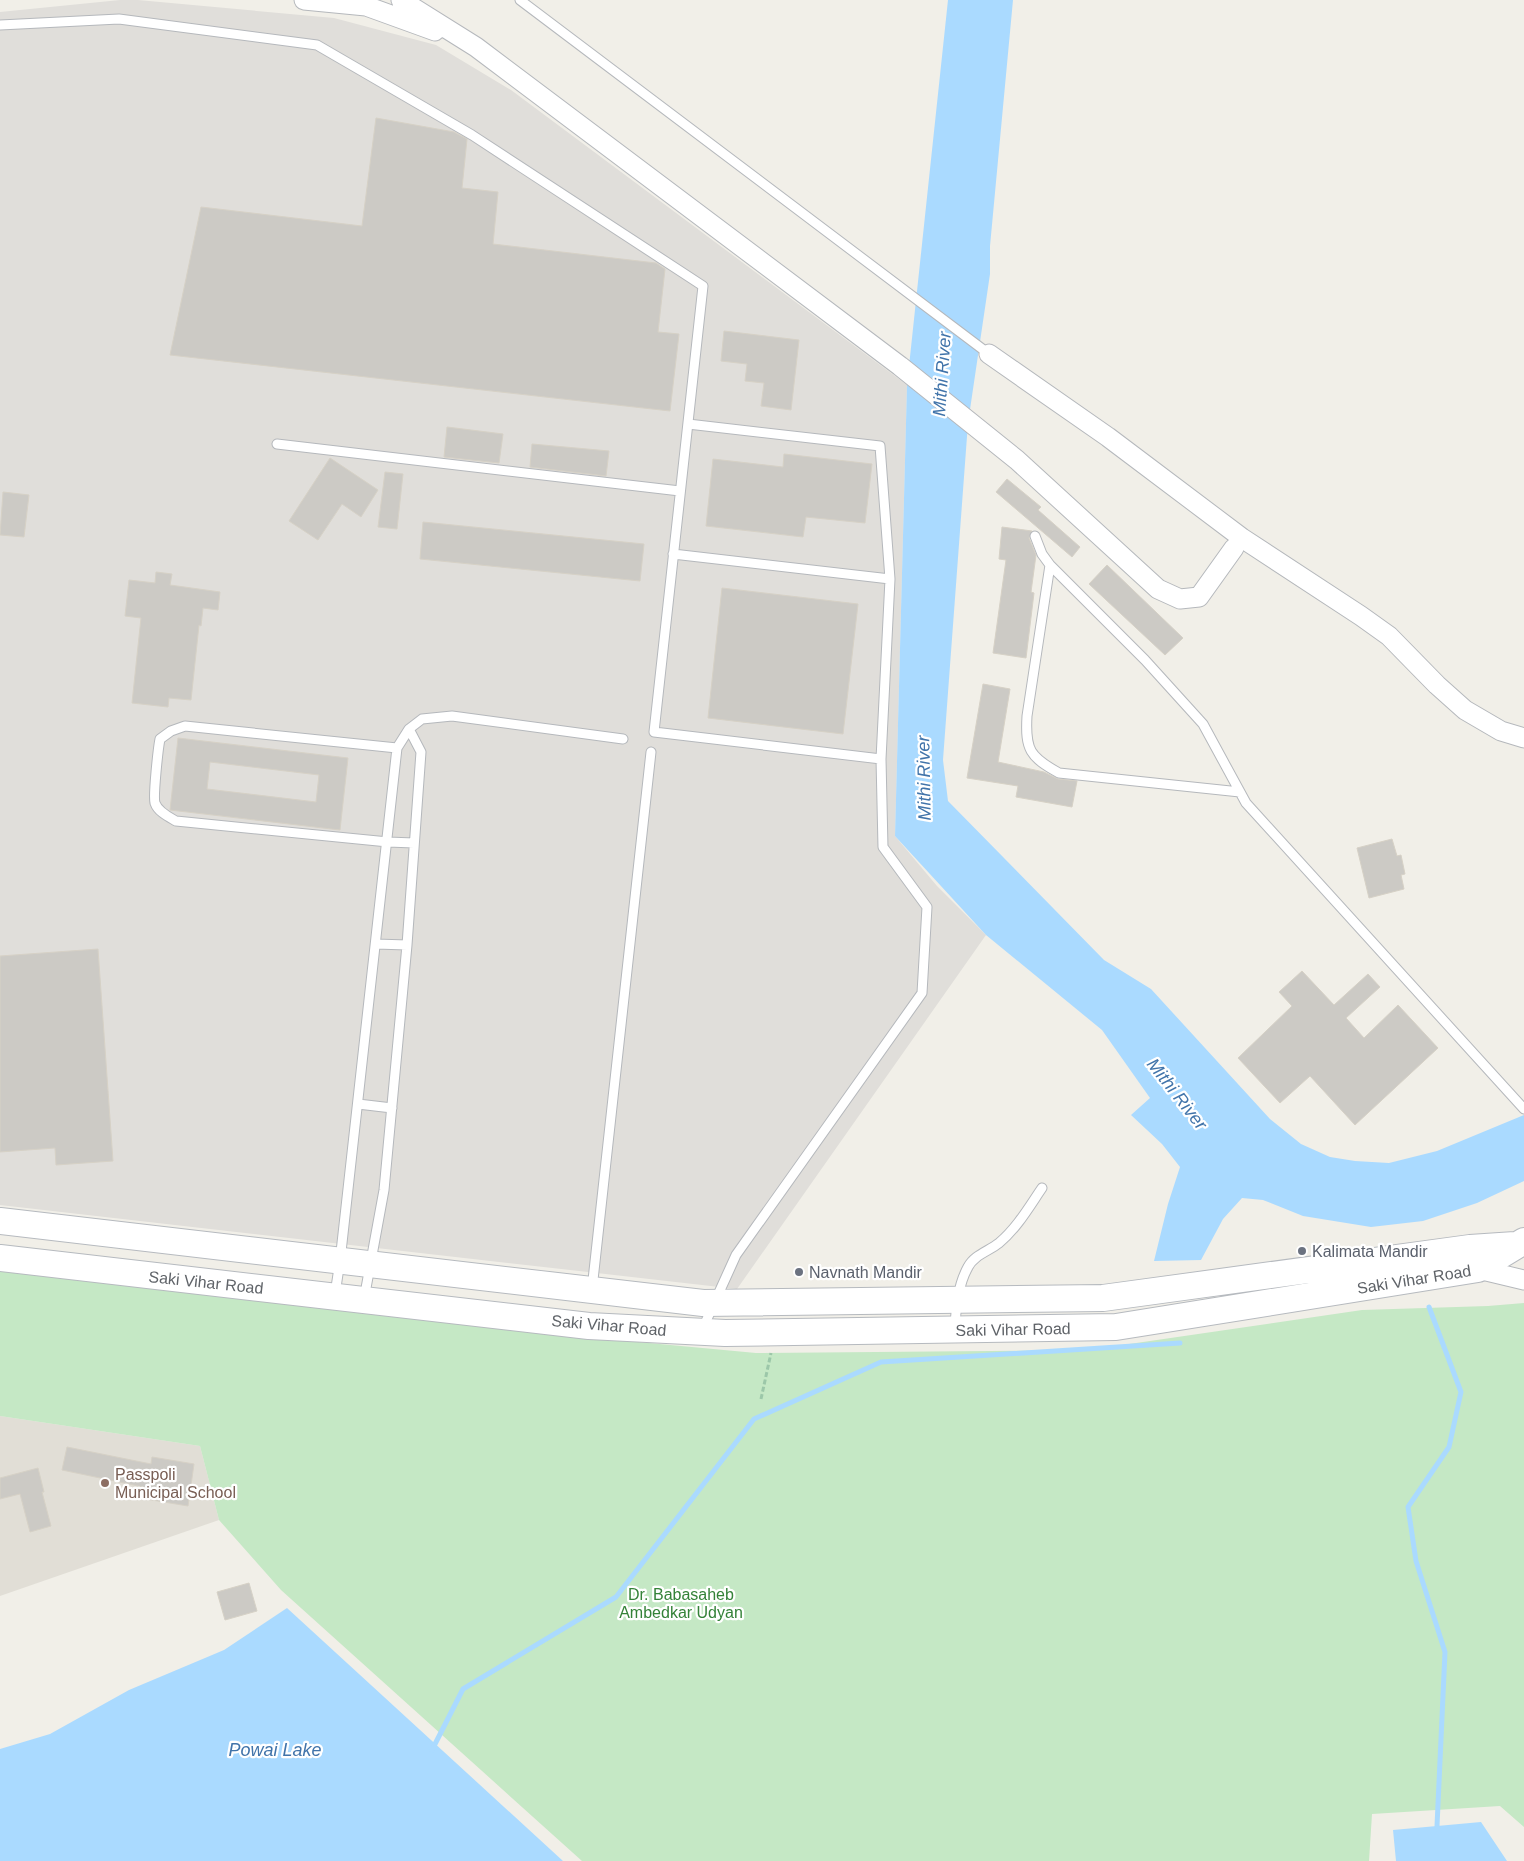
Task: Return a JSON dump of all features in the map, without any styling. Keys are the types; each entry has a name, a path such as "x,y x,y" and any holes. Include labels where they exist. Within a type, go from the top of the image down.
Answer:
{"main road":[{"name":"Saki Vihar Road","path":"0,1221 703,1303 1103,1298 1185,1287 1474,1259"},
{"path":"102,1270 107,1234"},
{"name":"Saki Vihar Road","path":"0,1258 589,1326 701,1332 772,1333 1116,1327 1187,1316 1474,1259 1520,1243"},
{"path":"1185,1287 1187,1316"},
{"path":"1053,1328 1054,1299"}],"street":[{"path":"304,0 366,6 476,47"},
{"path":"401,0 476,47 900,366 1017,460 1158,589 1180,599 1199,597 1234,548"},
{"path":"989,354 1108,437 1242,538 1389,636 1437,685 1465,710 1501,731 1524,738"},
{"path":"1474,1259 1524,1280"}],"lane":[{"path":"520,0 989,354"},
{"path":"0,26 119,18 317,45 472,135 703,286 654,732 882,758"},
{"path":"688,424 880,446 890,579 882,758 883,847 927,907 922,993 736,1255 701,1332"},
{"path":"277,444 680,491"},
{"path":"1034,536 1042,554 1050,565 1145,660 1203,724 1246,803 1522,1106"},
{"path":"673,554 890,579"},
{"path":"1050,565 1027,716 1026,736 1030,750 1040,762 1059,773 1240,792"},
{"path":"335,1296 388,842 397,748 409,729 422,719 452,716 623,739"},
{"path":"397,748 185,726 171,731 160,739 155,803 160,811 176,821 414,843"},
{"path":"364,1299 384,1190 407,945 421,752 409,729"},
{"path":"592,1289 651,752"},
{"path":"376,944 407,945"},
{"path":"358,1104 392,1108"},
{"path":"954,1330 957,1300 968,1266 979,1255 998,1244 1014,1228 1042,1188"}],"path":[{"path":"761,1398 771,1352 772,1333"}],"shaded area":[{"path":"120,0 138,0 334,18 436,45 511,90 907,385 895,836 937,886 986,935 737,1289 0,1205 0,12"},
{"name":"Passpoli Municipal School","path":"0,1416 200,1446 219,1520 0,1596"}],"green space":[{"name":"Dr. Babasaheb Ambedkar Udyan","path":"0,1252 542,1333 756,1353 1088,1350 1362,1310 1524,1303 1524,1827 1500,1806 1372,1814 1369,1861 582,1861 281,1590 219,1520 200,1446 0,1416"}],"water":[{"name":"Mithi River","path":"948,0 1013,0 990,246 990,274 968,423 943,760 948,801 1104,960 1151,989 1270,1119 1301,1144 1330,1157 1389,1163 1437,1151 1524,1115 1524,1181 1477,1203 1423,1221 1371,1227 1303,1216 1263,1200 1242,1198 1223,1219 1201,1260 1154,1261 1168,1204 1180,1167 1162,1144 1131,1115 1150,1098 1102,1030 986,935 895,836 907,385"},
{"name":"Powai Lake","path":"287,1608 563,1861 0,1861 0,1749 50,1734 129,1690 224,1650"},
{"path":"1481,1822 1507,1861 1396,1861 1393,1830"}],"building":[{"path":"376,118 454,132 467,139 462,188 498,192 493,244 656,263 665,269 658,332 679,334 670,411 170,355 201,207 362,226"},
{"path":"724,331 799,340 791,410 761,406 764,383 745,381 747,364 721,361"},
{"path":"447,427 503,434 499,463 444,457"},
{"path":"532,444 609,451 606,476 530,467"},
{"path":"784,454 872,464 865,523 806,517 803,537 706,526 713,459 783,467"},
{"path":"330,458 378,490 361,517 342,504 318,540 289,521"},
{"path":"385,472 403,474 397,529 378,527"},
{"path":"1007,479 1041,507 1038,510 1080,547 1072,557 996,492"},
{"path":"3,492 29,495 24,537 0,535"},
{"path":"423,522 644,544 640,581 420,559"},
{"path":"1002,527 1032,531 1029,538 1036,555 1031,592 1034,593 1026,658 993,653 1006,560 999,559"},
{"path":"1107,565 1183,638 1165,655 1089,584"},
{"path":"156,572 172,574 170,585 220,592 218,610 203,608 201,626 199,625 191,700 169,698 168,707 132,703 141,618 125,616 129,580 155,583"},
{"path":"722,588 858,604 843,734 708,718"},
{"path":"983,684 1010,689 998,762 1044,772 1058,779 1077,781 1072,807 1016,797 1018,786 967,778"},
{"path":"178,738 348,758 340,830 170,810","holes":["210,762 319,775 316,802 207,789"]},
{"path":"1392,839 1397,856 1401,855 1405,874 1401,875 1404,889 1369,898 1357,848"},
{"path":"98,949 113,1161 56,1165 55,1148 0,1152 0,956"},
{"path":"1302,971 1334,1005 1368,974 1380,987 1346,1018 1364,1038 1398,1005 1438,1048 1355,1125 1310,1076 1280,1103 1238,1058 1292,1006 1279,992"},
{"path":"67,1447 151,1464 152,1457 194,1464 188,1506 146,1499 148,1488 62,1470"},
{"path":"38,1468 51,1526 30,1532 20,1494 0,1499 0,1478"},
{"path":"249,1583 257,1611 225,1620 217,1592"}],"waterway":[{"path":"1429,1307 1461,1392 1449,1447 1408,1507 1416,1561 1445,1652 1437,1826 1439,1831"},
{"path":"432,1750 463,1689 616,1597 754,1419 881,1362 1180,1343"}],"place":[{"name":"Kalimata Mandir","path":"1302,1251"},
{"name":"Navnath Mandir","path":"799,1272"},
{"name":"Passpoli Municipal School","path":"105,1483"}]}
